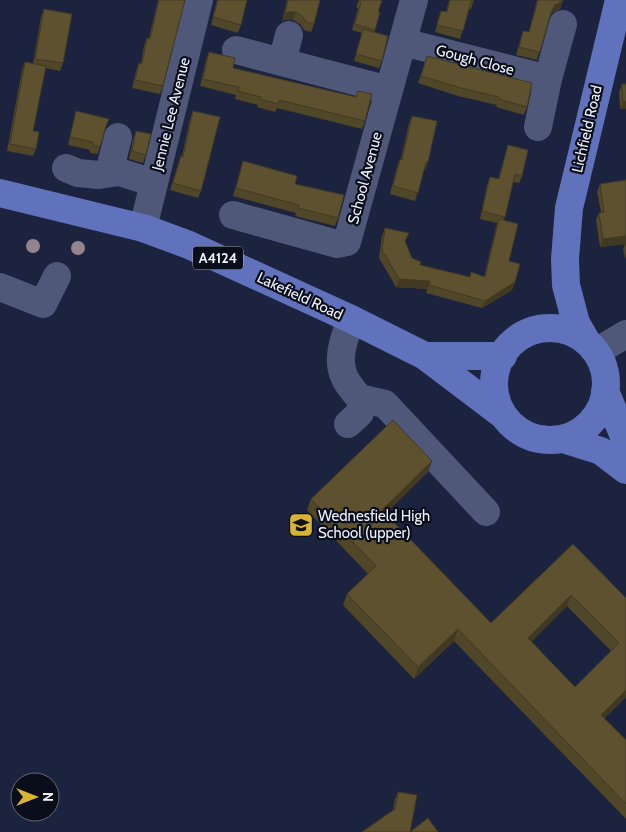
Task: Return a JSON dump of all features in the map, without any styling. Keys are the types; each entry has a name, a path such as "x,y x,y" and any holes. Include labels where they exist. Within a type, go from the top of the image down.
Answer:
{"main road":[{"name":"Lichfield Road","path":"592,347 576,323 570,305 566,285 565,259 569,208 619,0"},
{"name":"Lakefield Road","path":"0,193 143,228 189,245 350,318 425,356 503,415"},
{"name":"Lichfield Road","path":"536,330 546,318 554,302 565,259"},
{"path":"503,415 497,401 496,385 503,356 508,347 518,338 536,330 549,328 563,329 592,347"},
{"name":"A4124","path":"503,415 516,430 534,438 553,441 563,439 588,426 600,410 606,379 603,366 592,347"},
{"name":"Lakefield Road","path":"425,356 503,356"},
{"name":"A4124","path":"605,391 626,442"},
{"name":"A4124","path":"563,439 601,451 626,470"}],"street":[{"name":"Jennie Lee Avenue","path":"143,228 199,0"},
{"name":"School Avenue","path":"233,215 336,244 347,242 414,0"},
{"path":"538,128 548,79 563,24"},
{"path":"282,62 289,34"},
{"name":"Gough Close","path":"403,42 548,79"},
{"path":"236,50 389,90"},
{"path":"109,173 118,137"},
{"path":"66,168 78,173 99,175 119,172 154,183"},
{"path":"0,287 43,304 57,276"},
{"path":"348,424 360,413 362,402 344,377 340,361 350,318"},
{"path":"592,347 626,334"},
{"path":"359,398 386,404 486,512"}],"building":[{"path":"159,0 185,0 163,86 135,80 139,63 142,64 147,38 150,39"},
{"path":"218,0 247,0 241,25 213,17"},
{"path":"288,0 320,0 314,24 306,22 296,12 285,14"},
{"path":"359,0 382,0 375,30 355,24 361,2"},
{"path":"450,0 474,0 473,2 471,1 463,31 437,25 441,11 447,12"},
{"path":"538,0 563,0 555,5 551,12 540,52 519,47 523,31 529,32"},
{"path":"44,9 72,14 63,63 35,59"},
{"path":"363,29 388,36 382,61 356,54"},
{"path":"209,52 235,58 233,68 356,97 358,91 372,94 365,121 279,100 278,104 238,91 239,87 203,79"},
{"path":"427,56 532,83 527,107 499,99 499,97 421,76"},
{"path":"25,62 46,66 33,131 39,132 36,149 10,144"},
{"path":"622,84 626,84 626,101 623,102"},
{"path":"76,111 109,119 100,147 93,145 93,142 70,137"},
{"path":"193,111 220,117 201,191 173,183 181,156 183,157"},
{"path":"412,116 437,121 428,162 426,162 418,193 393,186 400,159 402,160"},
{"path":"136,131 151,134 146,155 132,151"},
{"path":"508,145 528,150 522,176 515,174 505,217 482,211 490,177 499,179"},
{"path":"243,161 297,176 295,184 344,195 338,218 298,208 299,205 236,188"},
{"path":"626,180 626,236 603,239 599,213 604,212 600,184"},
{"path":"499,219 518,224 509,261 520,264 515,282 485,301 429,285 430,281 399,279 382,250 385,228 409,233 405,241 412,258 421,262 420,265 470,277 471,272 485,277"},
{"path":"393,420 432,461 382,510 491,623 573,544 626,598 626,690 601,715 626,740 626,804 458,629 418,667 347,594 376,566 311,499","holes":["571,595 619,643 575,687 528,638"]},
{"path":"398,792 417,795 410,832 362,832 395,809"},
{"path":"428,818 438,832 410,832"}],"place":[{"name":"Wednesfield High School (upper)","path":"301,525"}]}
